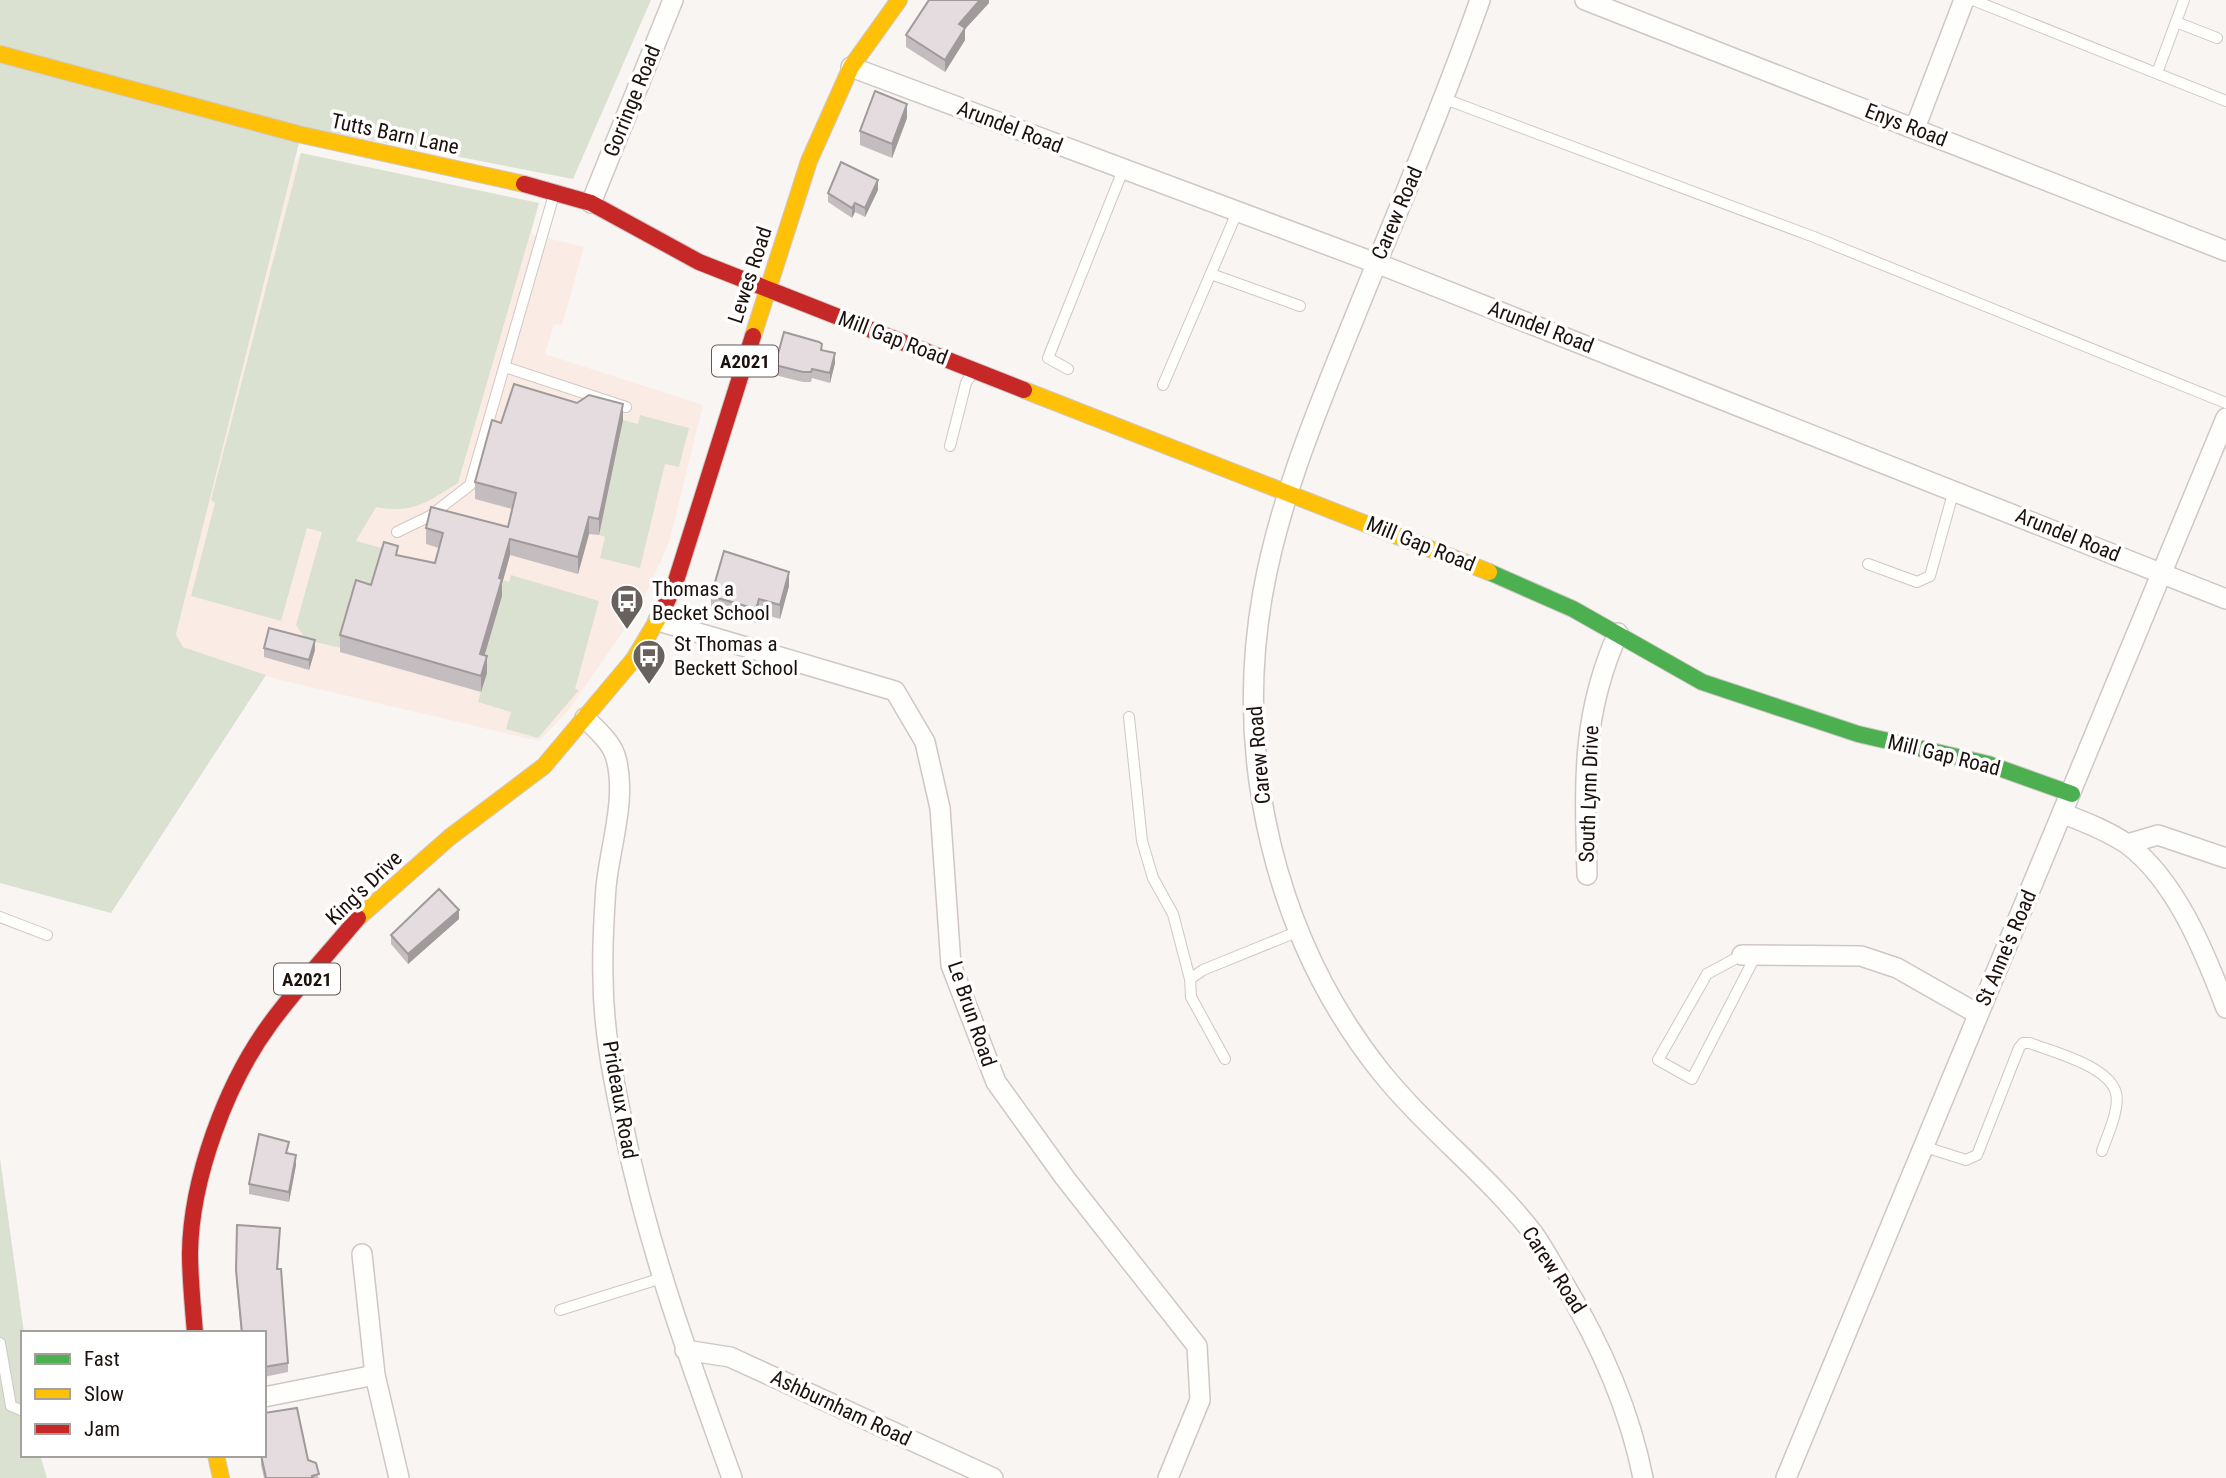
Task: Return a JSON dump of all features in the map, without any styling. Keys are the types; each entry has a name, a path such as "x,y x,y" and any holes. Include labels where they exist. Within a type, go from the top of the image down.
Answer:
{"street":[{"name":"Gorringe Road","path":"591,203 673,0"},
{"name":"Lewes Road","path":"585,718 634,660 658,621 675,584 809,161 851,67 899,0"},
{"name":"Carew Road","path":"1480,0 1445,99 1376,263 1287,490 1262,594 1254,688 1258,789 1276,871 1299,930 1344,1022 1384,1075 1534,1234 1593,1331 1618,1390 1643,1478"},
{"name":"Enys Road","path":"1585,0 2226,251"},
{"path":"1915,128 1964,0"},
{"name":"Tutts Barn Lane","path":"0,54 298,134 555,191 591,203 699,262 767,290"},
{"name":"Arundel Road","path":"851,67 1376,263 2226,598"},
{"name":"Mill Gap Road","path":"767,290 1287,490 1463,561 1573,609 1702,682 1858,734 1988,764 2073,794"},
{"name":"St Anne's Road","path":"1786,1478 1922,1146 2073,794 2226,418"},
{"name":"Le Brun Road","path":"658,621 895,691 925,742 940,808 951,965 996,1082 1065,1178 1197,1346 1200,1400 1168,1478"},
{"name":"South Lynn Drive","path":"1587,875 1587,732 1601,670 1618,633"},
{"name":"Prideaux Road","path":"585,718 607,741 616,763 619,790 606,888 603,978 611,1066 641,1212 685,1350 732,1478"},
{"name":"King's Drive","path":"195,1331 190,1252 196,1205 213,1135 239,1077 268,1025 363,912 450,837 544,766 585,718"},
{"path":"2064,814 2127,844 2169,892 2216,980 2226,1008"},
{"path":"2127,844 2158,835 2226,858"},
{"path":"1749,955 1861,956 1897,968 1978,1014"},
{"path":"362,1254 375,1375 400,1478"},
{"name":"Ashburnham Road","path":"685,1350 730,1357 993,1478"},
{"path":"266,1397 375,1375"},
{"path":"216,1457 221,1478"}],"lane":[{"path":"1973,0 2226,101"},
{"path":"2157,73 2184,0"},
{"path":"2176,22 2217,38"},
{"path":"1445,99 1814,237 2226,403"},
{"path":"1068,369 1048,358 1123,170"},
{"path":"397,532 430,516 470,485 555,191"},
{"path":"1163,385 1238,210"},
{"path":"1210,274 1300,306"},
{"path":"505,367 626,407"},
{"path":"950,446 966,383 975,369"},
{"path":"1868,564 1917,582 1930,576 1954,489"},
{"path":"1129,717 1142,841 1153,878 1173,914 1190,979 1191,998 1225,1059"},
{"path":"0,918 47,934"},
{"path":"1190,979 1203,970 1299,930"},
{"path":"1749,955 1692,1079 1658,1060 1707,974 1749,955"},
{"path":"1922,1146 1966,1160 1977,1155 2019,1048 2023,1043 2030,1043 2098,1070 2110,1081 2117,1094 2116,1103 2102,1151"},
{"path":"560,1310 662,1278"},
{"path":"0,1343 11,1406 21,1410"}],"shaded area":[{"path":"301,153 539,203 531,234 584,247 562,325 554,324 545,354 703,405 669,542 639,609 567,712 539,741 276,679 183,647 176,634 294,164"}],"green space":[{"path":"0,0 651,0 573,179 303,127 176,634 183,647 266,675 111,913 0,883"},
{"path":"301,153 539,203 458,483 420,505 400,509 376,507 356,541 389,550 341,648 306,640 296,625 322,532 307,528 281,621 191,596 215,503 211,500"},
{"path":"640,415 689,428 679,467 665,464 640,568 600,558 605,537 599,535 623,420 638,424"},
{"path":"511,575 599,601 575,689 579,690 538,738 506,729 511,712 478,702 486,674 480,671 502,596 499,595 504,580 509,582"},
{"path":"0,1158 24,1331 21,1331 21,1457 41,1457 47,1478 0,1478"}],"building":[{"path":"929,0 980,0 959,24 965,28 945,60 906,35"},
{"path":"875,91 907,104 892,144 860,131"},
{"path":"841,162 878,180 865,208 855,203 852,208 828,193"},
{"path":"784,332 819,342 822,344 821,350 835,353 830,373 812,369 811,372 803,372 775,365"},
{"path":"514,384 577,403 589,395 623,404 599,519 589,517 578,557 510,539 499,578 502,579 480,654 487,656 481,676 340,635 356,580 371,585 384,542 398,546 396,555 435,563 443,533 426,528 431,507 508,527 516,493 475,482 492,420 501,423"},
{"path":"724,551 789,572 780,605 759,599 756,609 711,596"},
{"path":"269,628 315,640 309,660 264,648"},
{"path":"439,889 459,910 408,954 391,935"},
{"path":"259,1134 289,1142 286,1153 296,1155 289,1192 249,1184"},
{"path":"237,1225 280,1228 277,1269 281,1269 288,1363 266,1367 266,1331 242,1331 236,1270"},
{"path":"297,1408 308,1460 316,1463 319,1474 312,1476 313,1478 266,1478 261,1457 266,1457 266,1413"}],"traffic: fast":[{"path":"1489,572 1573,609 1702,682 1858,734 1988,764 2072,794"}],"traffic: slow":[{"path":"753,336 809,161 851,67 899,0"},
{"path":"0,54 298,134 524,184"},
{"path":"1024,390 1489,572"},
{"path":"358,918 450,837 544,766 634,659 661,614"},
{"path":"216,1457 221,1478"}],"traffic: jam":[{"path":"524,184 591,203 699,262 1024,390"},
{"path":"661,614 675,584 753,336"},
{"path":"195,1331 190,1263 192,1224 204,1164 214,1133 239,1075 270,1024 358,918"}],"place":[{"name":"Thomas a Becket School","path":"627,631"},
{"name":"St Thomas a Beckett School","path":"649,686"}]}
